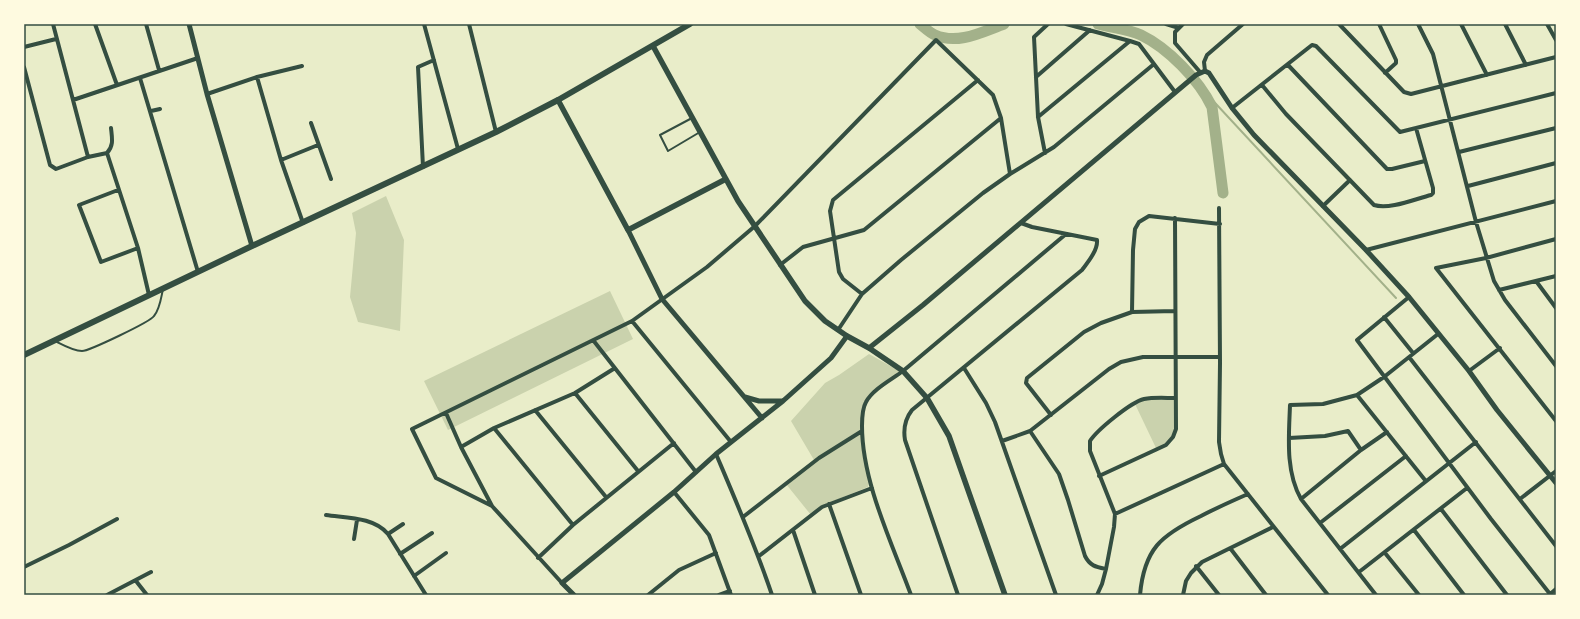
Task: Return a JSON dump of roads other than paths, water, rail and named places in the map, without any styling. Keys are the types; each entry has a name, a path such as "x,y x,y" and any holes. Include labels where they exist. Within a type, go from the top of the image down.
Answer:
{"highway":[{"path":"24,355 496,132 558,100 690,24"}],"main road":[{"path":"653,46 738,201 780,265 810,306 825,321 903,371 927,398 949,436 1005,595"},
{"path":"558,100 628,230 726,179"}],"street":[{"path":"53,24 88,157"},
{"path":"95,24 117,85"},
{"path":"146,24 159,70"},
{"path":"189,24 252,246"},
{"path":"424,24 458,149"},
{"path":"468,24 496,132"},
{"path":"1045,153 1038,117 1034,37 1048,24"},
{"path":"1066,24 1139,44 1171,86 1177,91"},
{"path":"1166,24 1179,28"},
{"path":"1183,24 1175,32 1175,43 1200,72 1209,74 1232,108 1254,135 1366,250 1409,297 1556,483"},
{"path":"869,348 1021,223 1200,72 1207,55 1243,24"},
{"path":"1339,24 1407,94 1556,58"},
{"path":"1379,24 1396,60 1396,63 1385,73"},
{"path":"1418,24 1433,54 1476,222 1494,281 1504,300 1556,366"},
{"path":"1461,24 1487,75"},
{"path":"1505,24 1526,65"},
{"path":"1547,24 1556,40"},
{"path":"1036,77 1090,30"},
{"path":"24,47 56,39"},
{"path":"492,506 436,478 412,430 632,321 707,267 755,226 936,40 993,95 1001,118 1010,174"},
{"path":"1038,117 1130,41"},
{"path":"1232,108 1312,45 1316,46 1398,132 1556,93"},
{"path":"72,100 198,58"},
{"path":"423,167 418,67 434,60"},
{"path":"838,330 862,294 901,260 983,193 1010,174 1045,153 1154,64"},
{"path":"1288,65 1387,169 1392,170 1425,161"},
{"path":"208,94 257,77 302,66"},
{"path":"24,67 50,165 56,169 88,157 107,153 111,148 112,143 111,128"},
{"path":"257,77 281,160 303,223"},
{"path":"140,78 198,272"},
{"path":"862,294 843,279 839,272 830,211 833,200 978,80"},
{"path":"1262,85 1286,114 1374,205 1379,207 1431,195 1433,192 1416,128"},
{"path":"151,112 160,109"},
{"path":"780,265 803,247 864,230 1001,118"},
{"path":"311,123 331,179"},
{"path":"1459,152 1556,128"},
{"path":"281,160 318,145"},
{"path":"107,153 138,248 149,296"},
{"path":"1468,186 1556,163"},
{"path":"1323,206 1350,180"},
{"path":"118,190 79,205 101,262 138,248"},
{"path":"1366,250 1556,201"},
{"path":"1220,208 1220,454 1224,464 1328,595"},
{"path":"1132,312 1133,250 1135,229 1139,222 1149,216 1220,224"},
{"path":"1099,476 1166,445 1173,437 1176,429 1175,218"},
{"path":"958,595 920,487 904,432 905,423 912,410 1082,270 1098,244 1097,240 1032,227 1021,223"},
{"path":"628,230 662,299 762,418"},
{"path":"911,595 872,488 866,465 862,431 862,416 865,403 877,390 903,371 1066,234"},
{"path":"1556,239 1486,258 1436,268 1556,421"},
{"path":"1499,290 1556,276"},
{"path":"1536,281 1556,308"},
{"path":"1409,297 1357,340 1467,488 1549,594 1556,589"},
{"path":"1051,414 1026,383 1026,378 1084,332 1101,323 1132,312 1175,311"},
{"path":"1384,317 1413,353"},
{"path":"632,321 731,442"},
{"path":"1376,595 1301,499 1296,489 1292,476 1289,438 1290,405 1323,404 1357,395 1384,377 1438,334"},
{"path":"562,583 674,492 716,454 783,401 831,358 847,336"},
{"path":"593,340 696,472"},
{"path":"1469,371 1500,348"},
{"path":"1002,441 1030,431 1108,369 1121,362 1143,358 1220,356"},
{"path":"1409,357 1556,546"},
{"path":"461,447 494,428 575,393 615,368"},
{"path":"964,368 986,403 1002,441 1056,595"},
{"path":"575,393 638,471"},
{"path":"1357,395 1425,480"},
{"path":"744,397 759,401 783,401"},
{"path":"1097,595 1106,569 1115,514 1090,451 1090,442 1092,437 1134,403 1143,399 1175,398"},
{"path":"535,410 606,498"},
{"path":"446,413 461,447 492,506 538,558 574,595"},
{"path":"494,428 573,525"},
{"path":"743,517 819,458 862,431"},
{"path":"1030,431 1059,474 1088,562 1093,566 1106,569"},
{"path":"1289,438 1325,436 1348,431 1361,450"},
{"path":"1301,499 1361,450 1387,432"},
{"path":"538,558 573,525 674,442"},
{"path":"1340,548 1425,480 1476,442"},
{"path":"716,454 759,556 772,595"},
{"path":"1320,523 1406,456"},
{"path":"1115,514 1224,464"},
{"path":"1520,499 1556,471"},
{"path":"759,556 829,504 872,488"},
{"path":"1359,572 1467,488"},
{"path":"674,492 709,535 731,593 719,595"},
{"path":"1140,595 1140,584 1147,563 1152,551 1160,540 1178,526 1248,494"},
{"path":"829,504 861,595"},
{"path":"1441,509 1506,595"},
{"path":"326,515 372,522 381,527 388,534 426,595"},
{"path":"24,568 117,519"},
{"path":"354,539 357,520"},
{"path":"388,534 403,524"},
{"path":"1183,595 1186,581 1196,566 1274,527"},
{"path":"793,530 815,595"},
{"path":"1414,530 1464,595"},
{"path":"400,554 432,533"},
{"path":"1230,548 1266,595"},
{"path":"1385,552 1419,595"},
{"path":"414,576 446,553"},
{"path":"648,595 679,570 716,553"},
{"path":"1196,566 1219,595"},
{"path":"107,595 151,572"},
{"path":"136,581 147,595"}],"lane":[{"path":"692,118 660,135 668,150 700,132"},
{"path":"54,341 75,350 87,350 152,319 159,309 164,289"}],"waterway":[{"path":"920,24 935,35 952,39 979,34 1004,24"},
{"path":"1098,24 1131,31 1151,41 1172,56 1199,86 1212,107 1223,193"},
{"path":"1204,91 1396,298"}]}
